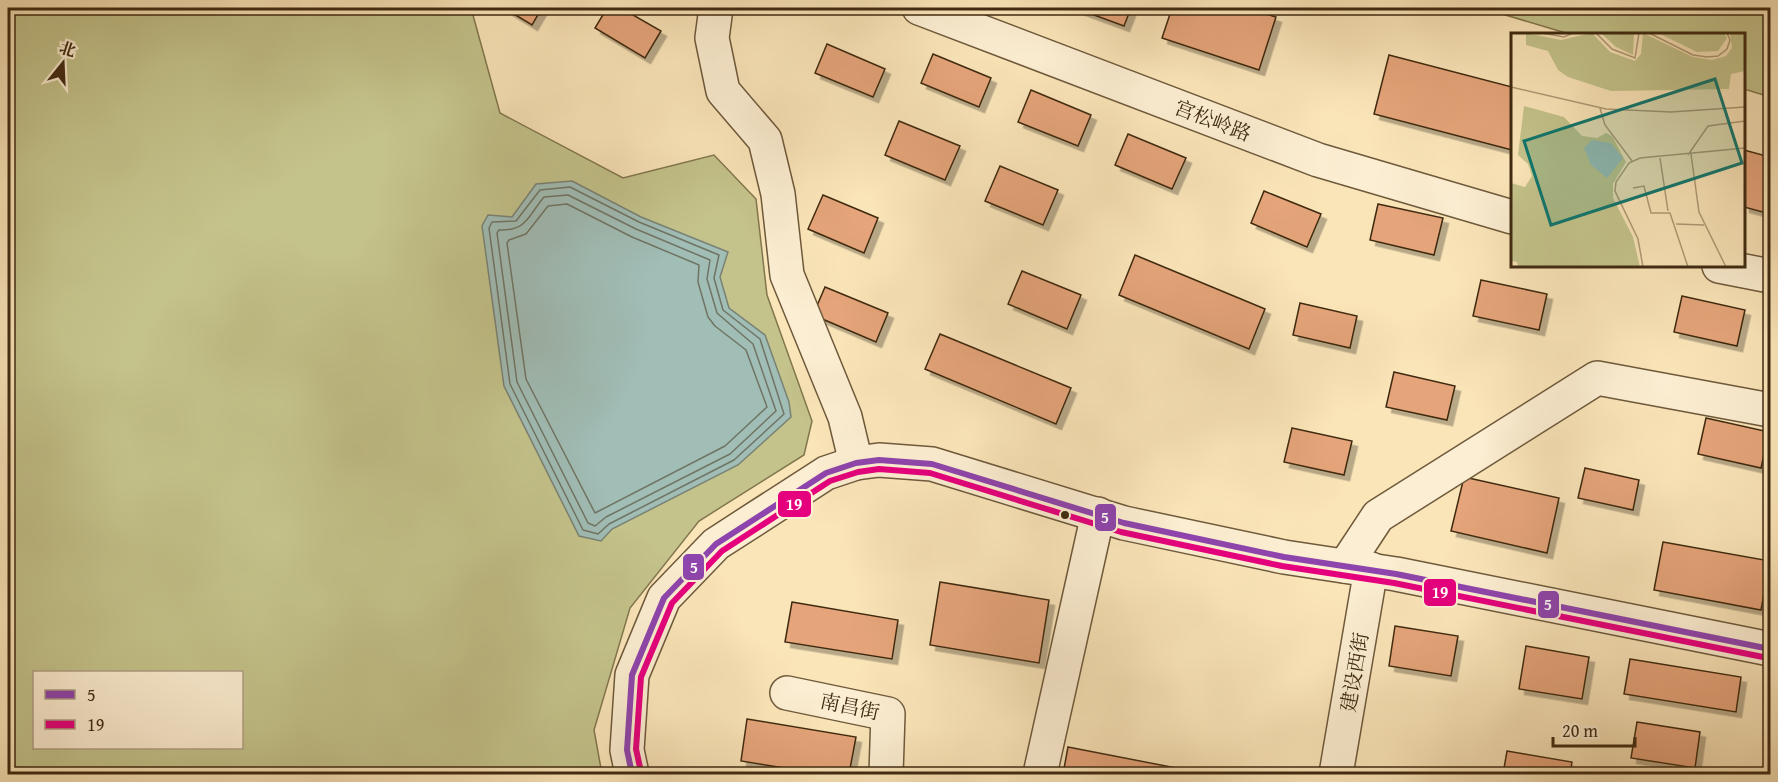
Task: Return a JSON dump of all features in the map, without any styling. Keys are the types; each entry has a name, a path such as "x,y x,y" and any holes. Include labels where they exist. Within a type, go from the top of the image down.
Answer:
{"street":[{"path":"716,8 712,39 723,91 765,140 778,194 787,275 845,417 856,463"},
{"name":"宫松岭路","path":"919,8 1318,160 1511,217"},
{"path":"1724,267 1770,276"},
{"path":"1358,568 1378,516 1597,378 1770,410"},
{"path":"632,774 627,750 632,675 664,598 716,544 826,473 856,463 879,460 932,464 1098,514 1284,557 1358,568 1770,649"},
{"path":"1040,774 1098,514"},
{"name":"建设西街","path":"1336,774 1358,568"},
{"name":"南昌街","path":"787,693 888,714 886,774"}],"shaded area":[{"path":"8,8 471,8 500,113 623,178 714,155 756,199 767,295 812,421 804,455 699,521 630,608 594,730 602,774 8,774"},
{"path":"1482,8 1770,8 1770,97 1745,89 1745,33 1566,33"}],"water":[{"path":"572,181 641,217 728,252 720,277 729,308 765,335 789,402 791,417 738,465 612,529 601,541 579,536 504,386 482,226 488,215 512,217 536,184"}],"building":[{"path":"504,8 542,8 532,25"},
{"path":"607,8 621,8 661,31 645,58 595,28"},
{"path":"1075,8 1131,8 1124,26"},
{"path":"1172,8 1246,8 1276,17 1259,70 1162,38"},
{"path":"827,44 885,69 873,97 815,73"},
{"path":"933,54 991,78 979,107 921,83"},
{"path":"1389,55 1511,87 1511,150 1374,114"},
{"path":"1031,90 1091,115 1078,146 1018,122"},
{"path":"899,121 960,146 945,180 885,155"},
{"path":"1128,134 1186,158 1172,189 1115,165"},
{"path":"1745,150 1770,157 1770,214 1745,207"},
{"path":"1000,166 1058,190 1043,225 985,201"},
{"path":"1264,191 1321,214 1307,247 1251,223"},
{"path":"823,195 878,218 864,253 808,229"},
{"path":"1378,204 1443,218 1434,255 1370,240"},
{"path":"1135,255 1265,309 1249,349 1119,295"},
{"path":"1022,271 1081,295 1067,329 1008,304"},
{"path":"1481,280 1547,294 1539,330 1473,316"},
{"path":"825,287 888,313 876,342 813,315"},
{"path":"1682,296 1745,310 1737,346 1674,332"},
{"path":"1300,303 1357,316 1350,348 1293,335"},
{"path":"940,334 1071,388 1056,424 925,369"},
{"path":"1394,372 1455,386 1447,420 1386,407"},
{"path":"1706,418 1769,432 1761,468 1698,454"},
{"path":"1292,428 1352,441 1344,475 1284,462"},
{"path":"1585,468 1639,480 1633,510 1578,498"},
{"path":"1464,477 1559,498 1547,553 1451,531"},
{"path":"1663,542 1770,561 1761,610 1654,590"},
{"path":"940,582 1049,600 1039,663 930,645"},
{"path":"792,602 898,620 892,659 785,642"},
{"path":"1395,626 1458,636 1451,676 1389,666"},
{"path":"1526,646 1589,657 1582,699 1519,689"},
{"path":"1630,659 1741,677 1736,712 1624,694"},
{"path":"747,719 856,737 849,774 821,774 741,761"},
{"path":"1637,722 1700,732 1695,768 1631,758"},
{"path":"1068,747 1207,774 1063,774"},
{"path":"1507,751 1572,762 1570,774 1503,774"}],"transit line":[{"name":"5","path":"632,774 627,750 632,675 664,598 716,544 826,473 856,463 879,460 932,464 1124,523 1284,557 1396,574 1770,649"},
{"name":"19","path":"641,772 636,749 641,677 672,603 722,551 830,481 858,472 879,469 930,473 1121,532 1282,566 1394,583 1768,658"}]}
